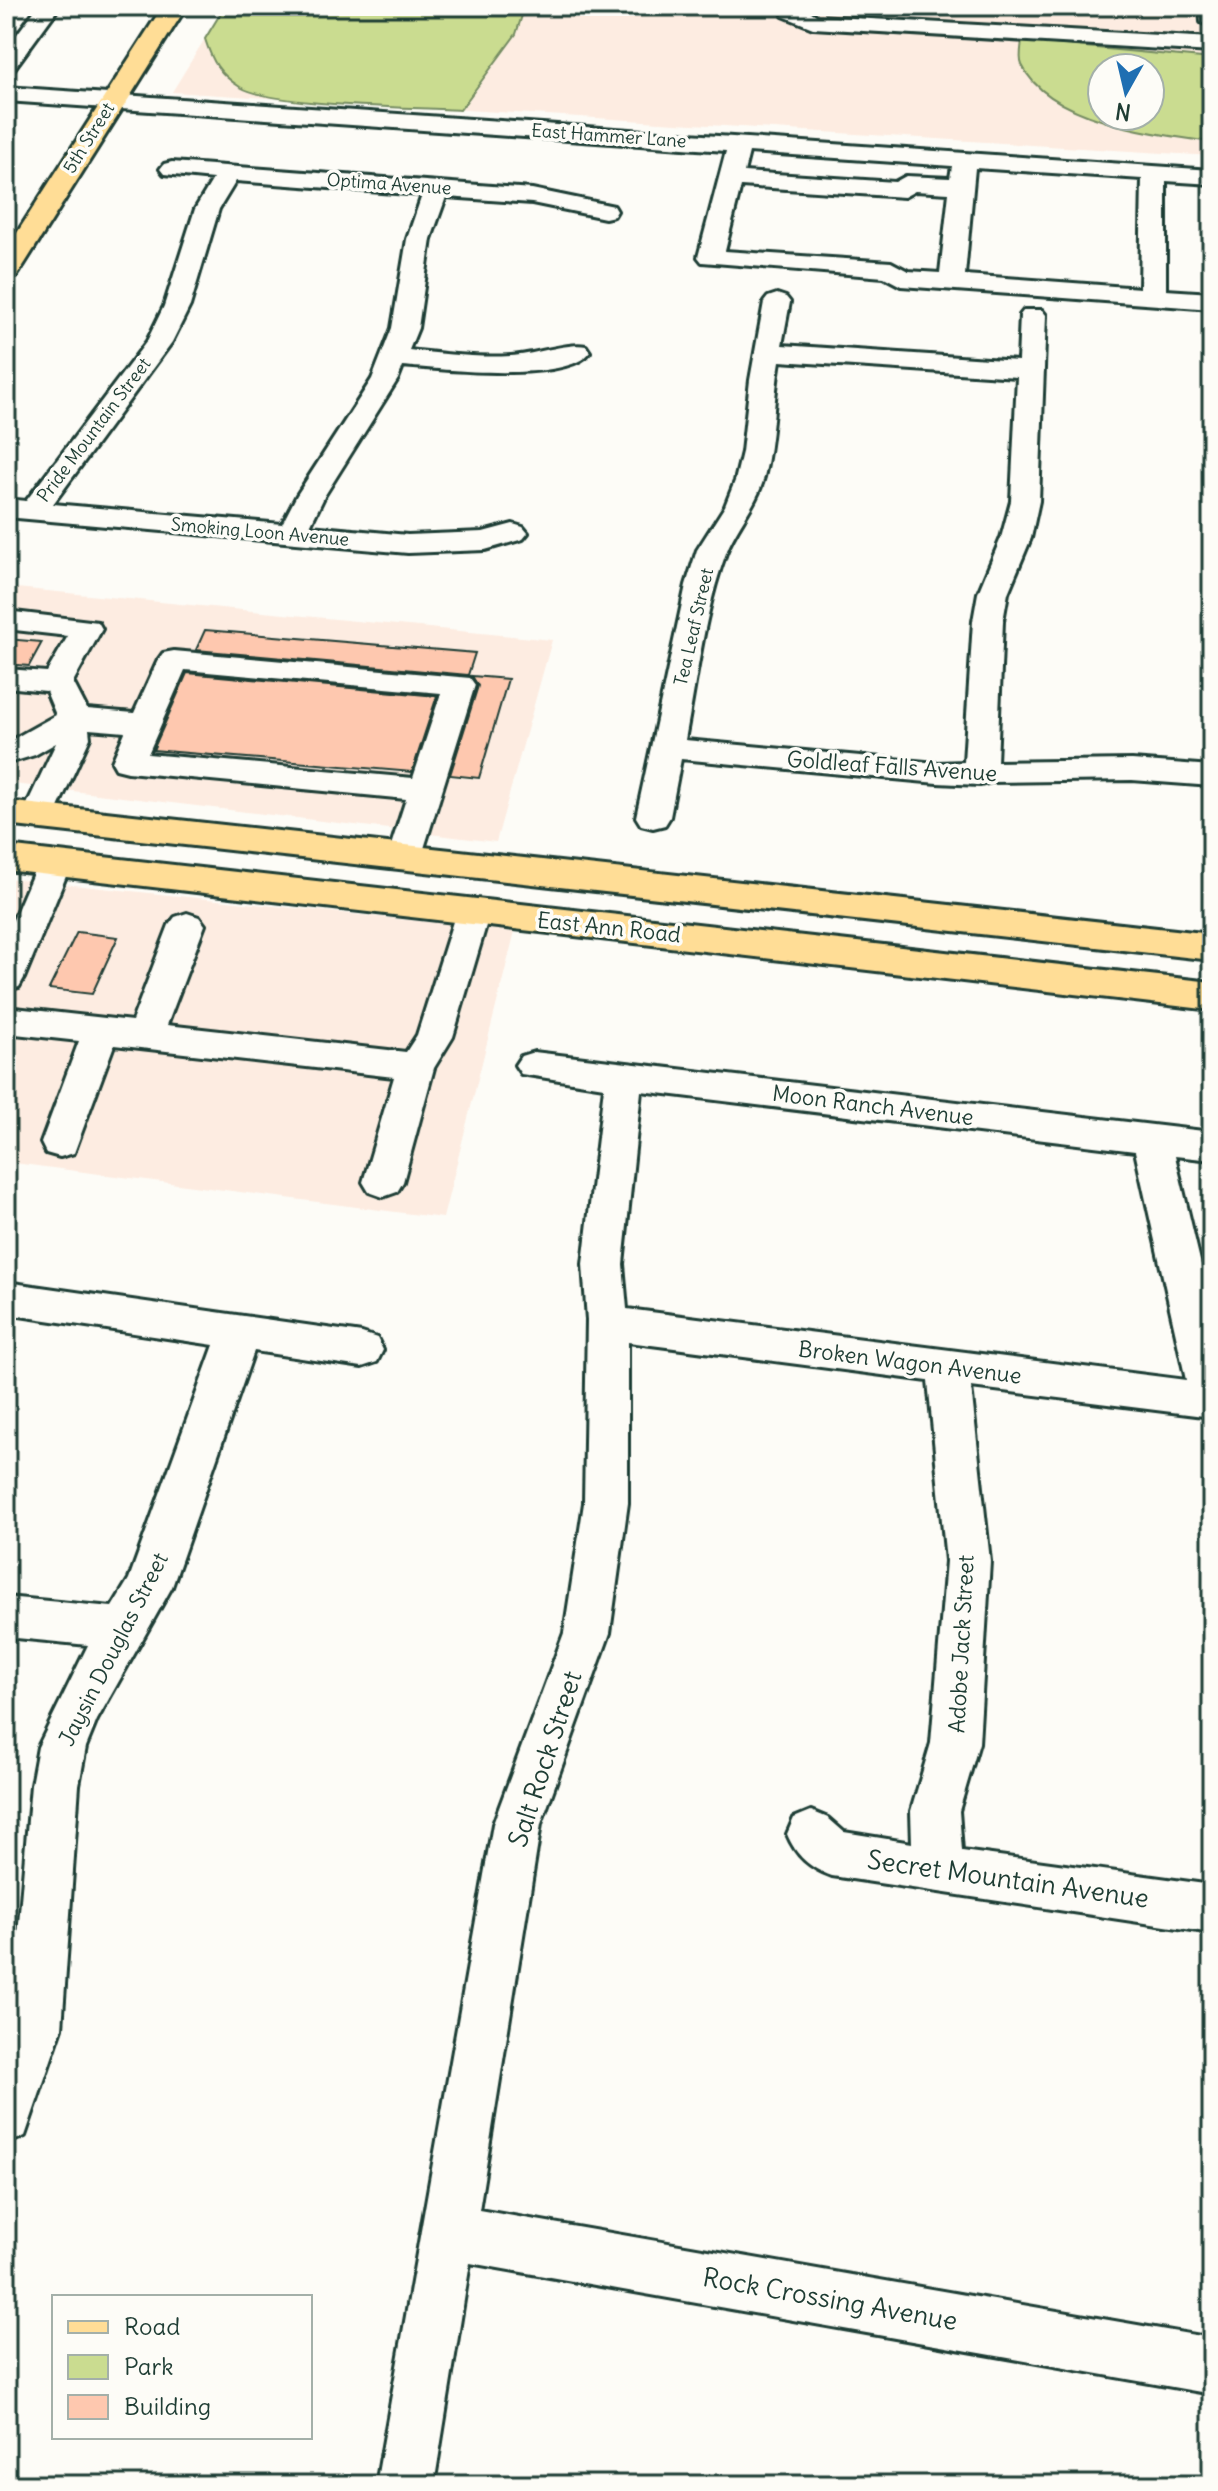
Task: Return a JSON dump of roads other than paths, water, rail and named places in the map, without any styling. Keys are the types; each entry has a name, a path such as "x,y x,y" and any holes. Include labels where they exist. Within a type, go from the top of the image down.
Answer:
{"main road":[{"name":"5th Street","path":"6,271 175,6"},
{"name":"East Ann Road","path":"22,815 1212,947"},
{"name":"East Ann Road","path":"6,858 1212,996"},
{"path":"473,912 485,895 504,890 673,887"}],"street":[{"path":"6,64 13,44 49,6"},
{"path":"792,6 791,11 813,22 1212,45"},
{"path":"1211,6 1212,22"},
{"name":"East Hammer Lane","path":"6,94 112,101 339,127 739,145 1212,177"},
{"path":"739,145 711,257 891,270 901,278 1212,301"},
{"path":"952,282 964,160"},
{"name":"Optima Avenue","path":"172,169 229,173 318,170 437,188 532,196 605,211"},
{"name":"Pride Mountain Street","path":"20,509 159,342 177,306 203,219 229,173"},
{"path":"1153,297 1154,173"},
{"path":"731,178 904,190 906,183 961,186"},
{"path":"291,535 311,495 385,379 410,307 419,239 437,188"},
{"name":"Tea Leaf Street","path":"653,817 708,562 739,506 756,452 777,302"},
{"path":"980,775 988,621 993,593 1016,538 1025,501 1033,315"},
{"path":"394,357 506,366 553,361 577,352"},
{"path":"768,352 1031,370"},
{"name":"Smoking Loon Avenue","path":"20,509 432,545 485,541 513,533"},
{"path":"6,620 87,629 57,682"},
{"path":"404,858 426,790 459,685 174,660 128,762 426,790"},
{"path":"6,678 57,682"},
{"path":"22,815 72,743 74,718 57,682"},
{"path":"6,754 24,748 74,718 145,724"},
{"name":"Goldleaf Falls Avenue","path":"667,748 980,775 1132,770 1212,776"},
{"path":"6,978 54,864"},
{"path":"383,1182 416,1066 435,1037 473,912"},
{"path":"145,1036 187,925"},
{"path":"6,1020 416,1066"},
{"path":"60,1143 101,1031"},
{"name":"Moon Ranch Avenue","path":"534,1065 1212,1146"},
{"name":"Salt Rock Street","path":"405,2485 517,1824 587,1633 606,1503 608,1320 603,1264 624,1076"},
{"path":"1152,1139 1212,1400"},
{"path":"6,1298 362,1350"},
{"name":"Broken Wagon Avenue","path":"608,1320 638,1328 1212,1400"},
{"name":"Jaysin Douglas Street","path":"7,2111 36,2028 55,1785 62,1747 103,1661 149,1587 240,1331"},
{"name":"Adobe Jack Street","path":"938,1871 935,1811 955,1743 968,1561 948,1367"},
{"path":"6,1617 126,1628"},
{"name":"Secret Mountain Avenue","path":"811,1834 832,1853 1212,1909"},
{"name":"Rock Crossing Avenue","path":"448,2232 1212,2366"}]}
